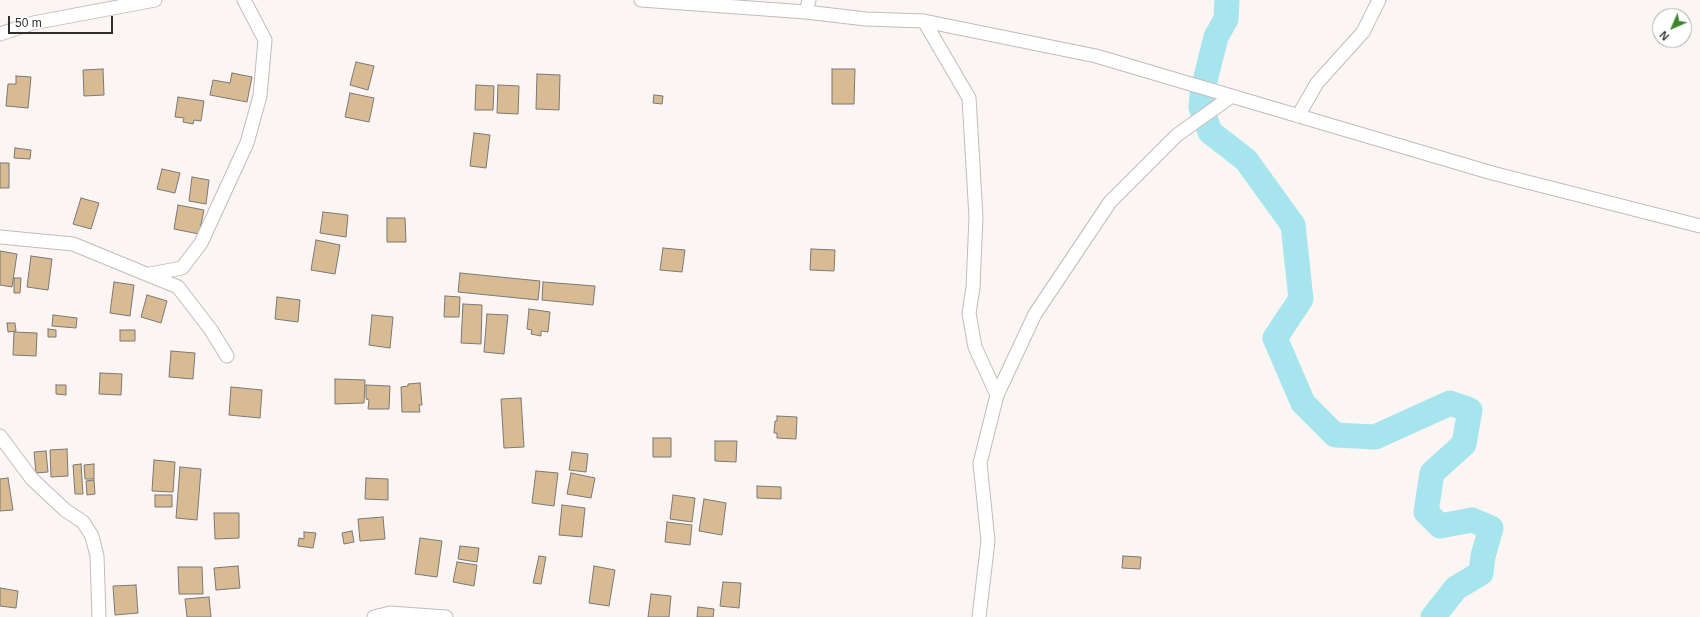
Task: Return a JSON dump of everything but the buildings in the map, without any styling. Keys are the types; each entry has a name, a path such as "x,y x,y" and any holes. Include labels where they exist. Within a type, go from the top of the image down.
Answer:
{"street":[{"path":"0,34 33,23 156,0"},
{"path":"150,274 182,268 201,243 247,143 260,96 265,40 244,0"},
{"path":"641,0 807,6 866,19 924,21 1096,56 1492,173 1700,226"},
{"path":"1298,116 1317,83 1363,32 1379,0"},
{"path":"924,21 969,98 976,217 973,288 969,313 975,347 997,395"},
{"path":"979,617 988,540 980,463 997,395 1035,314 1110,202 1177,135 1232,96"},
{"path":"0,237 73,244 150,274 178,287 211,330 227,356"},
{"path":"0,436 32,480 65,510 83,522 92,536 97,556 99,617"},
{"path":"374,617 390,613 446,617"}],"waterway":[{"path":"1205,81 1216,37 1226,19 1227,0"},
{"path":"1202,95 1201,107 1210,132 1246,160 1293,225 1301,299 1275,338 1303,403 1335,435 1375,437 1450,403 1470,410 1464,444 1432,473 1426,512 1440,526 1472,520 1491,528 1483,556 1481,573 1456,588 1433,617"}]}
